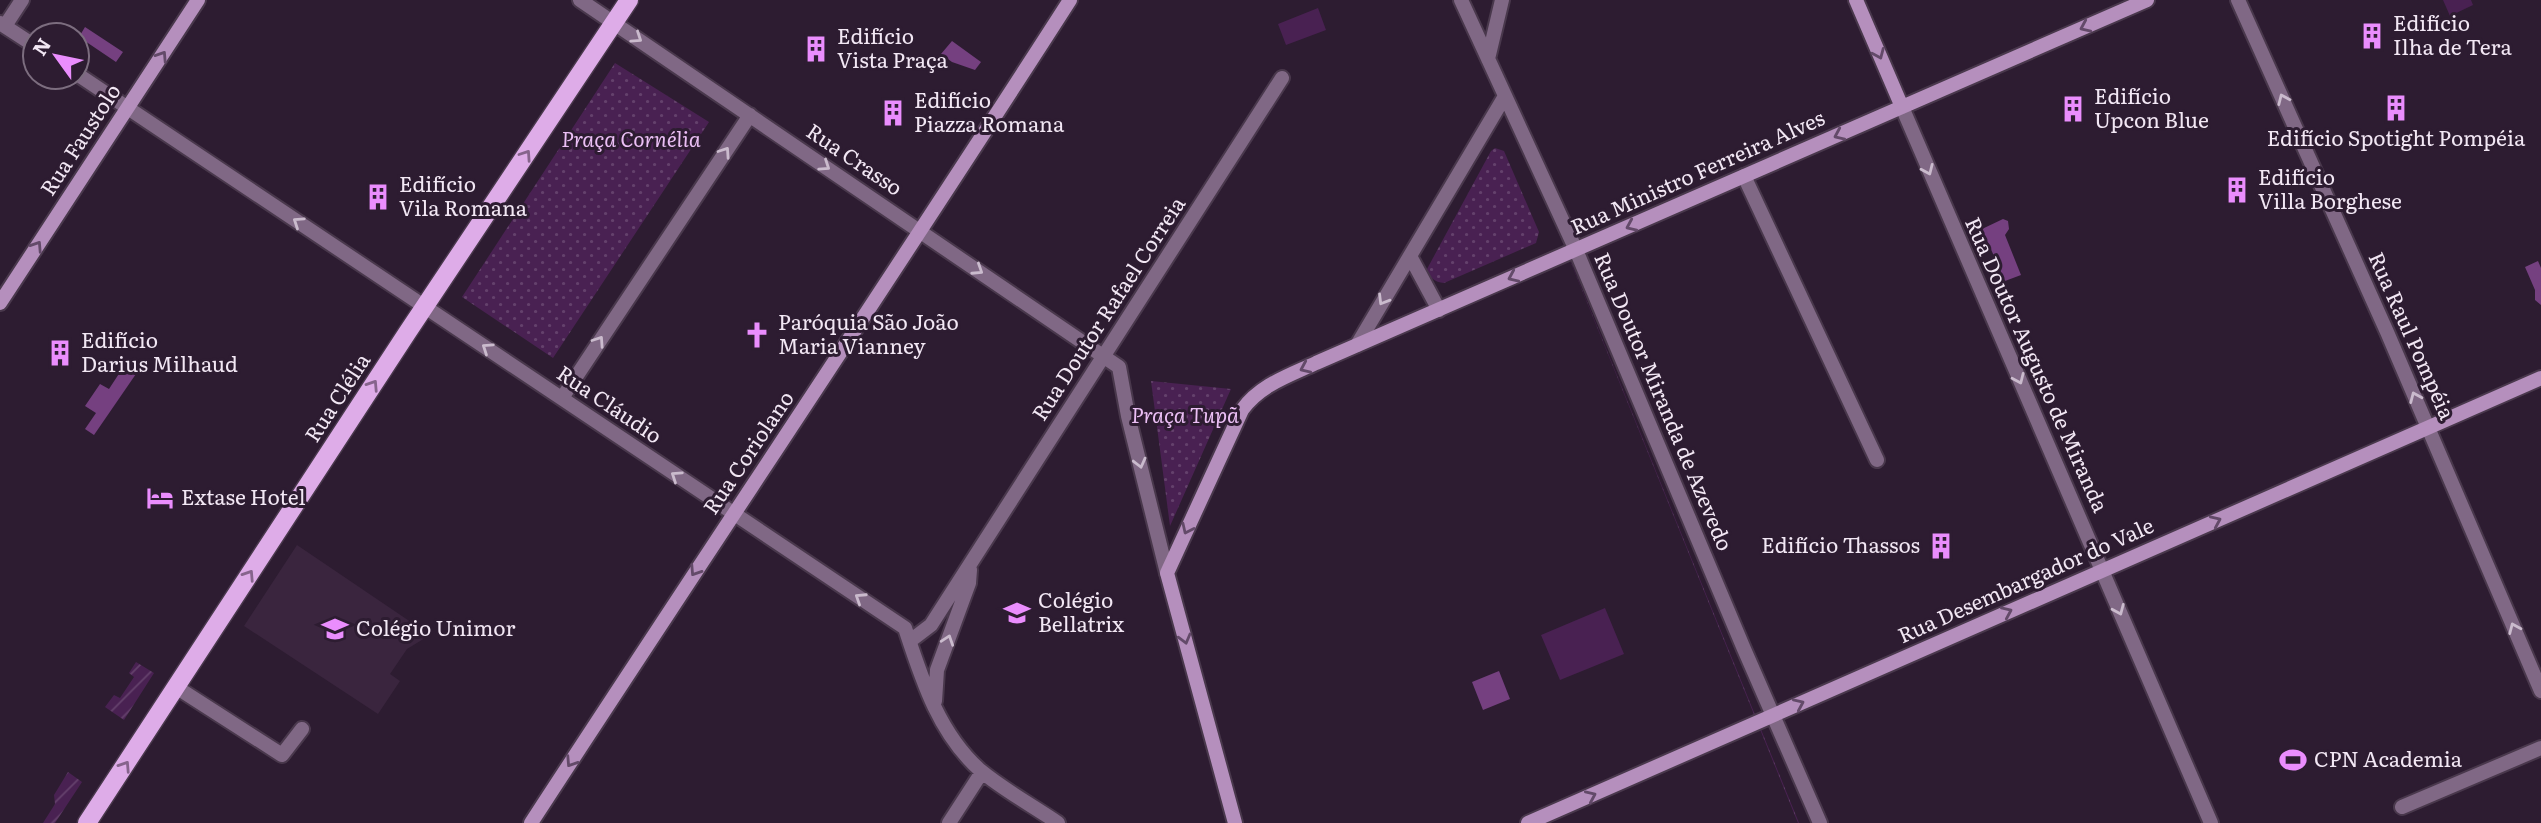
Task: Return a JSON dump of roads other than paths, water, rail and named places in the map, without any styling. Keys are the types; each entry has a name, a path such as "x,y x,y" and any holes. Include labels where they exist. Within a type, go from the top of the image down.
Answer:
{"main road":[{"name":"Rua Clélia","path":"87,823 629,0"}],"street":[{"path":"21,37 2,24 22,0"},
{"name":"Rua Faustolo","path":"0,303 198,0"},
{"name":"Rua Crasso","path":"580,0 1104,356"},
{"name":"Rua Coriolano","path":"531,823 922,231 1070,0"},
{"path":"1488,59 1502,0"},
{"name":"Rua Doutor Augusto de Miranda","path":"1856,0 2211,823"},
{"name":"Rua Ministro Ferreira Alves","path":"1167,573 1242,410 1252,396 1267,386 2147,0"},
{"name":"Rua Raul Pompéia","path":"2238,0 2428,427 2541,691"},
{"name":"Rua Doutor Miranda de Azevedo","path":"1465,2 1488,59 1576,250 1820,823"},
{"name":"Rua Doutor Rafael Correia","path":"910,641 931,625 1282,78"},
{"name":"Rua Cláudio","path":"91,84 905,628 939,718 961,751 982,772 1058,823"},
{"path":"1357,345 1505,96"},
{"path":"562,398 750,115"},
{"path":"1744,176 1877,460"},
{"path":"1410,256 1438,310"},
{"path":"1104,356 1119,367 1128,416 1167,573 1235,823"},
{"name":"Rua Desembargador do Vale","path":"1528,823 2541,378"},
{"name":"Rua Doutor Rafael Correia","path":"934,706 937,670 969,583 971,563"},
{"path":"176,687 282,755 302,729"},
{"path":"2402,807 2541,748"},
{"path":"949,823 982,772"}],"place":[{"name":"Edifício Ilha de Tera","path":"2372,36"},
{"name":"Edifício Vista Praça","path":"816,49"},
{"name":"Edifício Spotight Pompéia","path":"2396,108"},
{"name":"Edifício Upcon Blue","path":"2073,109"},
{"name":"Edifício Piazza Romana","path":"893,113"},
{"name":"Edifício Villa Borghese","path":"2237,190"},
{"name":"Edifício Vila Romana","path":"378,197"},
{"name":"Paróquia São João Maria Vianney","path":"757,335"},
{"name":"Edifício Darius Milhaud","path":"60,353"},
{"name":"Extase Hotel","path":"160,498"},
{"name":"Edifício Thassos","path":"1941,546"},
{"name":"Colégio Bellatrix","path":"1017,613"},
{"name":"Colégio Unimor","path":"335,629"},
{"name":"CPN Academia","path":"2293,760"}],"park label":[{"name":"Praça Cornélia","path":"631,140"},
{"name":"Praça Tupã","path":"1185,416"}]}
